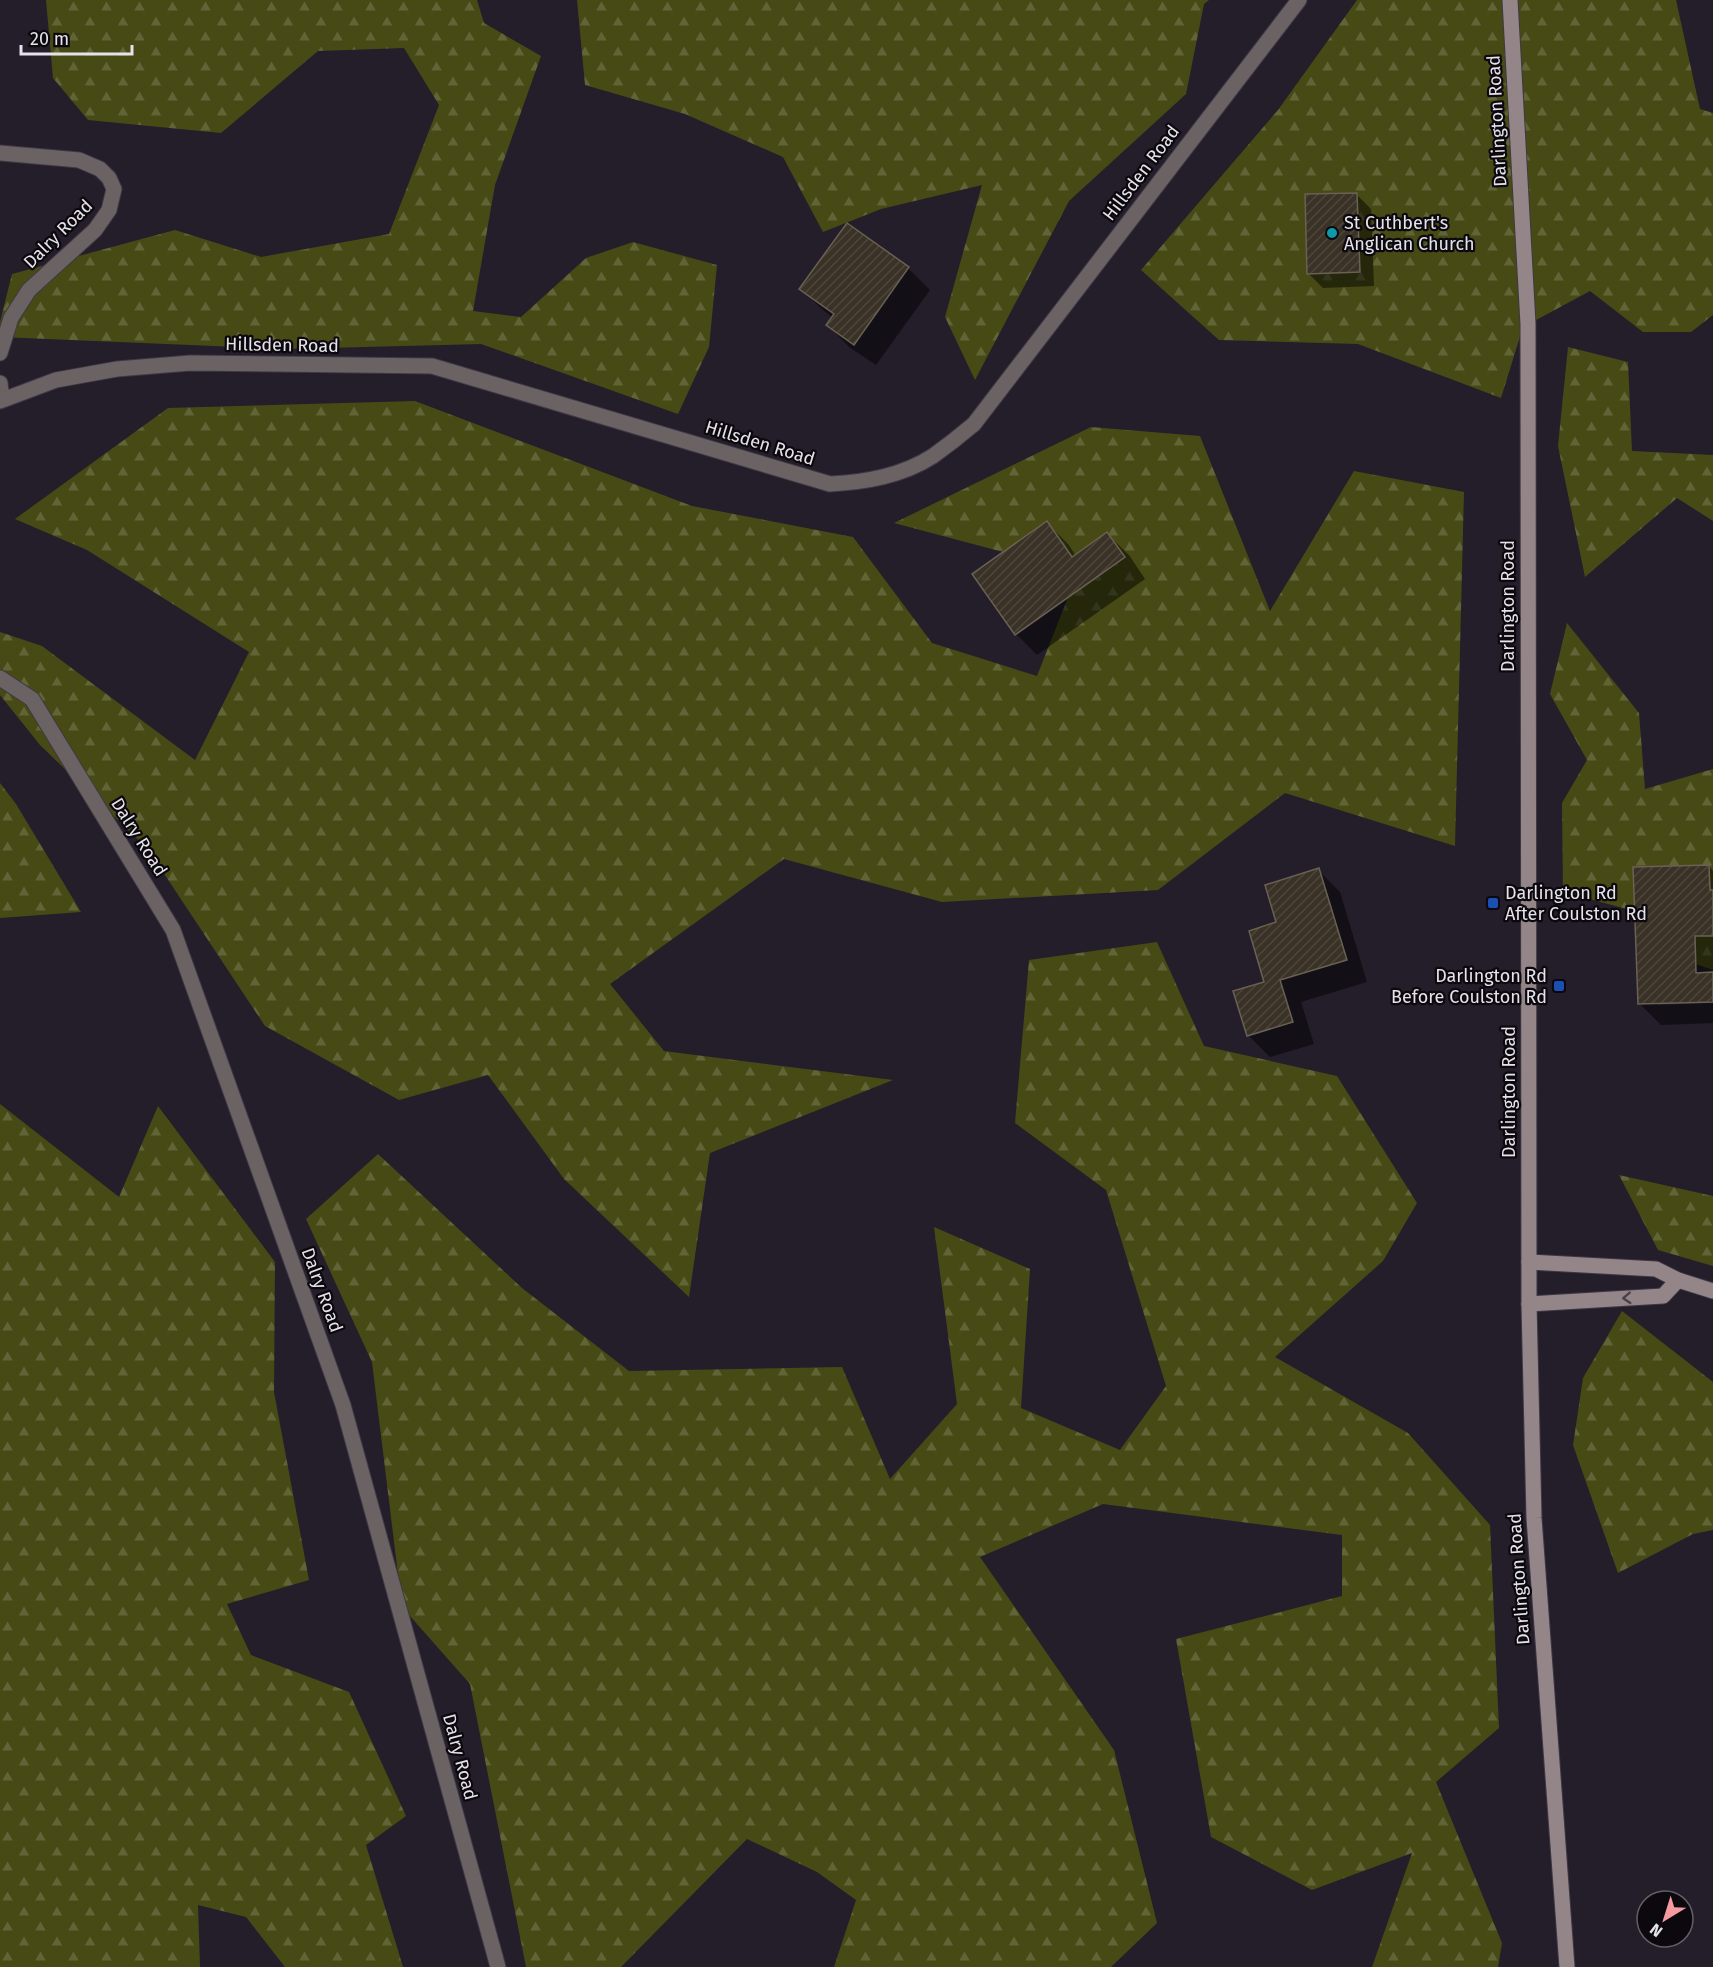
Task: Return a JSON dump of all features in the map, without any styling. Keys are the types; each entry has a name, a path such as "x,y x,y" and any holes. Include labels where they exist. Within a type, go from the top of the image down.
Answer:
{"street":[{"name":"Hillsden Road","path":"1,400 56,380 117,369 190,363 432,366 830,484 865,482 894,474 932,457 974,424 1299,0"},
{"name":"Darlington Road","path":"1510,0 1528,324 1529,1304 1534,1518 1567,1967"},
{"name":"Dalry Road","path":"0,153 79,160 100,169 109,178 114,189 110,210 95,230 29,290 11,318 0,354"},
{"path":"0,383 1,400"},
{"name":"Dalry Road","path":"0,678 32,699 173,930 343,1405 498,1967"},
{"path":"1529,1262 1656,1269 1678,1280 1713,1291"},
{"path":"1529,1304 1663,1296 1678,1280"}],"green space":[{"path":"46,0 477,0 484,23 541,56 495,185 473,311 521,317 586,258 633,242 717,265 709,347 678,414 481,344 285,349 0,337 0,322 12,274 175,230 261,257 389,234 439,105 404,48 318,51 221,133 88,120 53,78"},
{"path":"577,0 1209,0 1204,4 1186,94 1069,201 975,380 945,317 982,185 881,209 823,232 783,157 685,114 585,85"},
{"path":"1357,0 1676,0 1700,109 1713,113 1713,315 1691,332 1643,332 1590,291 1523,327 1501,398 1358,344 1219,340 1141,270 1278,110"},
{"path":"1568,347 1628,362 1632,451 1713,455 1713,521 1677,498 1585,577 1558,446"},
{"path":"415,401 692,506 853,537 932,643 1037,676 1078,572 894,523 1091,427 1200,436 1270,611 1354,471 1464,492 1455,846 1285,793 1158,890 942,902 784,859 610,984 664,1051 893,1080 710,1153 689,1297 564,1179 488,1075 399,1100 265,1026 147,848 40,745 0,695 0,632 42,646 195,760 249,652 87,550 15,519 168,408"},
{"path":"1567,623 1639,713 1645,789 1713,769 1713,970 1690,962 1657,917 1563,892 1562,803 1587,760 1550,694"},
{"path":"0,783 16,804 81,912 0,918"},
{"path":"1157,942 1204,1046 1337,1076 1417,1203 1383,1261 1275,1357 1408,1433 1490,1525 1499,1728 1436,1782 1502,1943 1498,1967 1372,1967 1412,1853 1312,1890 1211,1837 1176,1639 1342,1596 1342,1535 1103,1504 980,1557 1114,1750 1157,1923 1111,1967 834,1967 856,1900 817,1872 747,1839 621,1967 526,1967 470,1684 402,1607 372,1362 306,1219 378,1154 522,1288 629,1371 842,1367 890,1479 957,1404 934,1227 1030,1269 1021,1408 1120,1450 1166,1386 1106,1190 1015,1123 1029,960"},
{"path":"0,1104 119,1197 158,1106 275,1262 274,1392 309,1580 227,1604 251,1655 349,1692 406,1816 366,1845 403,1967 285,1967 246,1917 198,1905 200,1967 0,1967"},
{"path":"1619,1175 1713,1196 1713,1266 1658,1250"},
{"path":"1622,1311 1713,1382 1713,1530 1693,1534 1618,1573 1573,1445 1583,1378"}],"building":[{"name":"St Cuthbert's Anglican Church","path":"1357,193 1360,272 1307,274 1305,194"},
{"path":"847,223 909,267 854,345 826,325 834,314 799,289"},
{"path":"1047,521 1072,557 1107,532 1125,557 1015,635 972,574"},
{"path":"1709,865 1710,890 1713,890 1713,936 1695,936 1696,973 1713,972 1713,1002 1638,1004 1633,867"},
{"path":"1319,868 1347,960 1280,980 1293,1022 1247,1036 1233,991 1264,982 1249,931 1276,922 1265,885"}],"place":[{"name":"St Cuthbert's Anglican Church","path":"1332,233"},
{"name":"Darlington Rd After Coulston Rd","path":"1493,903"},
{"name":"Darlington Rd Before Coulston Rd","path":"1559,986"}]}
